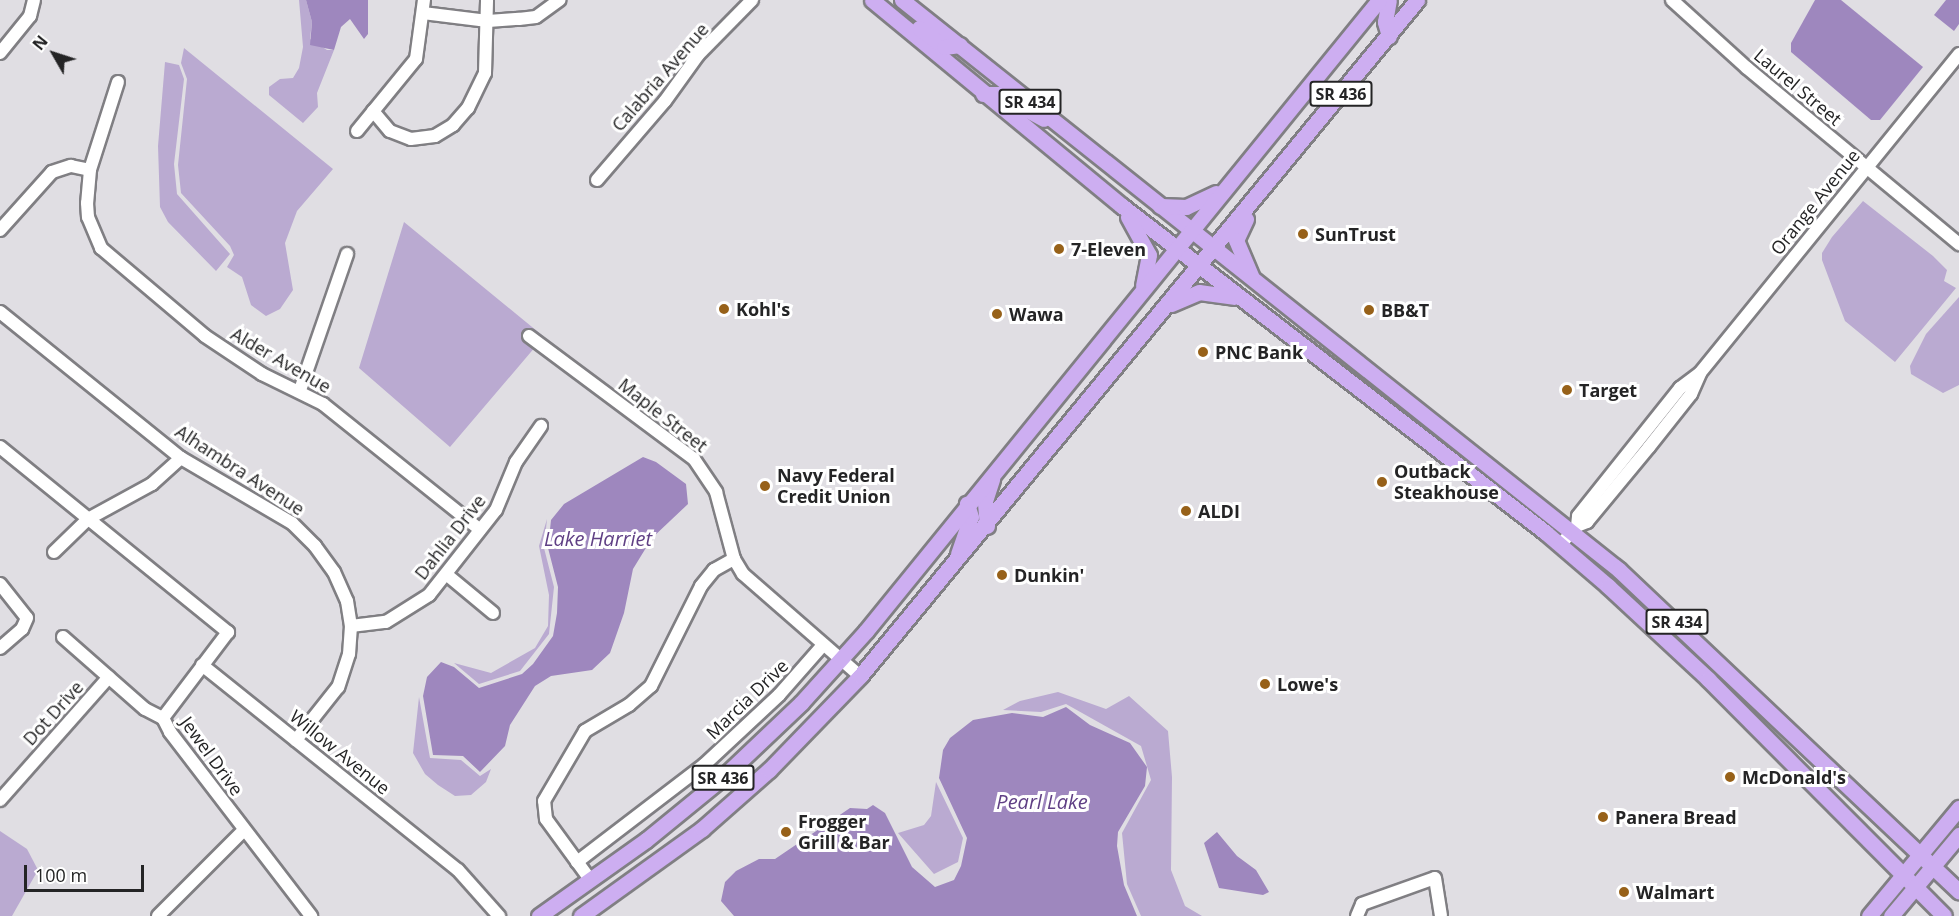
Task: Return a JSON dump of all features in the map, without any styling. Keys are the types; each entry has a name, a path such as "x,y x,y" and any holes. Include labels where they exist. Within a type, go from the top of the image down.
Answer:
{"main road":[{"name":"SR 434","path":"902,0 1430,421 1575,529 1959,892"},
{"name":"SR 436","path":"538,916 646,840 722,778 801,703 841,660 1380,0"},
{"path":"1389,0 1384,22 1389,36"},
{"name":"SR 436","path":"581,916 710,821 769,770 860,676 951,570 1417,0"},
{"name":"SR 434","path":"876,4 983,94 1176,249 1560,545 1707,678 1944,916"},
{"path":"876,4 897,10 944,47 960,45"},
{"path":"983,94 998,93 1023,110 1058,124"},
{"path":"1158,206 1186,207 1228,184"},
{"path":"1253,281 1236,240 1264,188"},
{"path":"1122,206 1149,254 1141,291"},
{"path":"1166,307 1199,292 1238,297"},
{"path":"1380,406 1397,408 1430,421"},
{"path":"987,526 985,501 994,470"},
{"path":"951,570 970,524 967,504"},
{"path":"1707,678 1751,694"},
{"path":"1734,705 1776,718"},
{"path":"1869,916 1959,808"},
{"path":"1891,916 1959,835"}],"street":[{"path":"357,131 416,59 424,0"},
{"path":"373,111 390,131 411,139 435,136 453,125 468,108 485,73 487,0"},
{"path":"423,13 488,21 536,17 559,0"},
{"name":"Calabria Avenue","path":"597,180 665,101 699,55 752,0"},
{"name":"Laurel Street","path":"1672,0 1747,68 1959,244"},
{"path":"0,53 30,16 35,1"},
{"name":"Orange Avenue","path":"1560,545 1575,529 1587,522 1670,420 1691,394 1700,373 1959,54"},
{"name":"Alder Avenue","path":"118,82 90,170 88,217 101,248 211,341 262,374 300,390 480,530"},
{"path":"0,230 52,172 71,166 90,170"},
{"path":"300,390 347,254"},
{"name":"Alhambra Avenue","path":"0,312 181,458 270,507 304,535 333,572 346,601 351,626 349,654 338,687 296,740"},
{"name":"Maple Street","path":"529,336 694,459 716,492 734,559 756,589 860,676"},
{"name":"Dahlia Drive","path":"351,626 386,622 402,615 429,595 496,510 516,462 541,426"},
{"path":"0,447 228,632 163,718"},
{"path":"54,552 88,519 152,484 181,458"},
{"path":"589,878 546,819 544,801 585,731 629,705 651,686 700,586 714,570 734,559"},
{"path":"446,574 493,613"},
{"path":"0,584 27,618 22,629 0,648"},
{"name":"Jewel Drive","path":"63,637 145,709 163,718 170,732 311,916"},
{"name":"Marcia Drive","path":"577,862 704,765 779,695 823,645"},
{"name":"Willow Avenue","path":"202,665 458,870 499,916"},
{"name":"Dot Drive","path":"0,800 109,677"},
{"path":"158,916 244,830"},
{"path":"1357,916 1362,904 1435,878 1441,916"}],"shaded area":[{"path":"299,0 306,0 312,22 310,39 327,50 334,50 317,93 318,107 303,123 269,95 269,87 280,79 293,78 299,68 303,47"},
{"path":"184,48 333,169 297,211 285,243 293,290 280,309 266,316 251,305 242,277 227,267 234,255 230,246 181,193 178,165 187,79 181,63"},
{"path":"165,62 179,65 184,79 174,164 177,194 230,254 216,271 168,222 160,207 158,146"},
{"path":"1863,201 1933,256 1947,270 1944,281 1956,288 1895,362 1845,321 1822,260 1822,253 1832,237"},
{"path":"404,222 543,336 541,339 528,330 523,337 536,346 450,447 359,368"},
{"path":"1959,297 1959,385 1943,393 1911,374 1910,366 1926,334"},
{"path":"547,519 544,548 554,587 549,634 520,671 479,684 454,663 491,673 535,648 548,626 549,595 539,546"},
{"path":"1058,692 1106,709 1129,696 1168,731 1172,777 1171,870 1185,906 1202,916 1141,916 1127,884 1122,833 1151,780 1141,746 1066,704 1041,712 1003,710 1020,701"},
{"path":"419,697 430,758 461,760 480,776 491,769 486,782 471,795 455,796 438,785 425,774 413,753"},
{"path":"936,782 963,838 958,862 934,874 898,833 924,825 931,816"},
{"path":"0,831 27,849 38,870 12,916 0,916"}],"water":[{"path":"306,0 368,0 368,34 364,39 350,19 341,27 334,50 310,45 312,22"},
{"path":"1815,0 1841,0 1923,67 1880,120 1871,120 1791,52 1791,43"},
{"path":"1946,0 1959,0 1959,24 1954,31 1934,15"},
{"name":"Lake Harriet","path":"643,457 656,462 686,484 688,504 652,538 633,569 624,613 610,653 592,670 551,676 535,686 510,725 505,746 480,772 463,756 433,755 423,696 427,677 441,662 454,667 479,688 522,674 533,664 553,636 557,613 558,587 548,548 551,520 564,504"},
{"name":"Pearl Lake","path":"1066,707 1090,725 1130,743 1147,767 1145,786 1118,832 1117,846 1124,885 1137,916 734,916 721,901 725,882 736,871 759,859 775,859 850,808 867,809 873,805 885,813 912,867 935,887 954,880 961,866 967,838 939,778 943,750 950,738 973,720 1012,713 1043,717"},
{"path":"1217,832 1237,856 1256,870 1269,892 1263,895 1219,888 1204,843"}],"place":[{"name":"SunTrust","path":"1303,234"},
{"name":"7-Eleven","path":"1059,249"},
{"name":"Kohl's","path":"724,309"},
{"name":"BB&T","path":"1369,310"},
{"name":"Wawa","path":"997,314"},
{"name":"PNC Bank","path":"1203,352"},
{"name":"Target","path":"1567,390"},
{"name":"Outback Steakhouse","path":"1382,482"},
{"name":"Navy Federal Credit Union","path":"765,486"},
{"name":"ALDI","path":"1186,511"},
{"name":"Dunkin'","path":"1002,575"},
{"name":"Lowe's","path":"1265,684"},
{"name":"McDonald's","path":"1730,777"},
{"name":"Panera Bread","path":"1603,817"},
{"name":"Frogger Grill & Bar","path":"786,832"},
{"name":"Walmart","path":"1624,892"}]}
